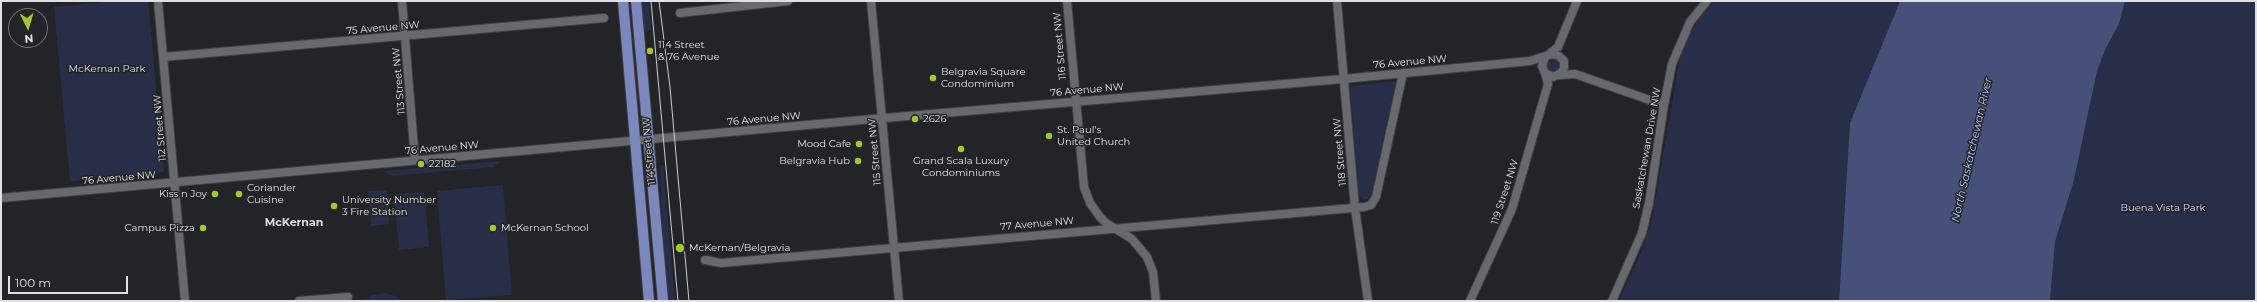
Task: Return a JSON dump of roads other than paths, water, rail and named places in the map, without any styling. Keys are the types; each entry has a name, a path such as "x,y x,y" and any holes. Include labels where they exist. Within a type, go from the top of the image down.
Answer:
{"main road":[{"name":"114 Street NW","path":"623,1 649,301"},
{"name":"114 Street NW","path":"636,1 663,301"}],"street":[{"name":"112 Street NW","path":"158,1 185,301"},
{"name":"113 Street NW","path":"402,1 415,160"},
{"path":"680,13 788,1"},
{"name":"115 Street NW","path":"871,1 899,301"},
{"name":"116 Street NW","path":"1066,1 1084,187 1095,210 1106,224 1132,239 1147,257 1153,272 1156,301"},
{"name":"118 Street NW","path":"1337,1 1355,208 1368,301"},
{"path":"1558,47 1563,60 1564,68 1548,84 1542,62 1558,47 1576,1"},
{"name":"Saskatchewan Drive NW","path":"1612,301 1642,233 1649,203 1664,105 1678,48 1690,22 1707,1"},
{"name":"75 Avenue NW","path":"163,58 604,18"},
{"name":"76 Avenue NW","path":"1,198 882,118 1344,79 1530,61 1555,54 1563,60"},
{"path":"1563,60 1575,74"},
{"path":"1530,61 1551,77 1575,74 1664,105"},
{"name":"77 Avenue NW","path":"705,260 721,263 1355,208 1371,205 1376,197 1403,73"},
{"name":"119 Street NW","path":"1470,301 1512,210 1548,84"},
{"path":"298,301 348,297"}],"water":[{"name":"North Saskatchewan River","path":"1900,1 2125,1 2119,24 2106,48 2097,71 2074,180 2055,242 2050,301 1839,301 1850,123"}],"tram line":[{"path":"651,1 678,301"},
{"path":"659,1 670,87 689,301"}],"place":[{"name":"114 Street & 76 Avenue","path":"650,51"},
{"name":"Belgravia Square Condominium","path":"933,78"},
{"name":"2626","path":"915,119"},
{"name":"St. Paul's United Church","path":"1049,136"},
{"name":"Mood Cafe","path":"859,144"},
{"name":"Grand Scala Luxury Condominiums","path":"961,149"},
{"name":"Belgravia Hub","path":"858,161"},
{"name":"22182","path":"421,164"},
{"name":"Kiss n Joy","path":"215,194"},
{"name":"Coriander Cuisine","path":"239,194"},
{"name":"University Number 3 Fire Station","path":"334,206"},
{"name":"Campus Pizza","path":"203,228"},
{"name":"McKernan School","path":"493,228"},
{"name":"McKernan/Belgravia","path":"680,248"}],"district":[{"name":"McKernan","path":"294,223"}],"park label":[{"name":"McKernan Park","path":"107,69"},
{"name":"Buena Vista Park","path":"2163,208"}]}
